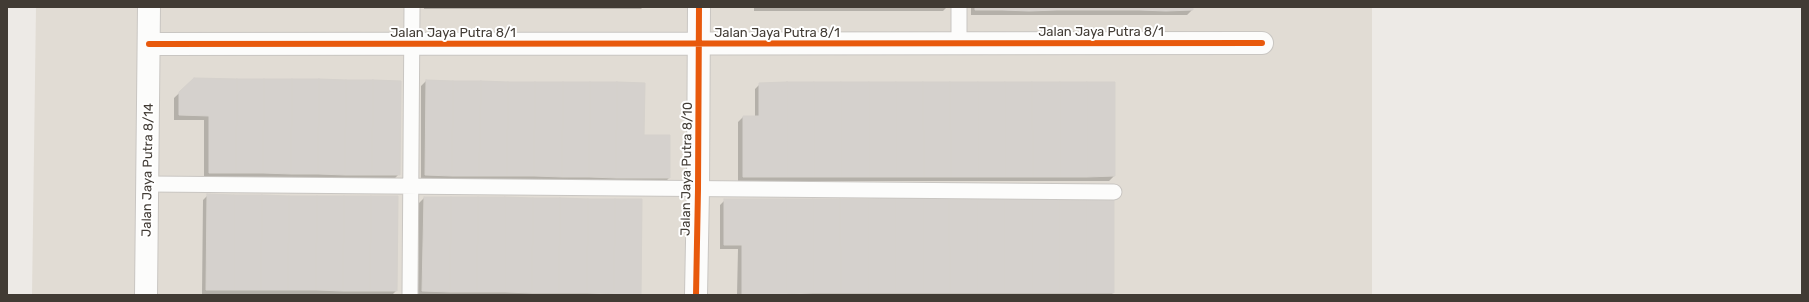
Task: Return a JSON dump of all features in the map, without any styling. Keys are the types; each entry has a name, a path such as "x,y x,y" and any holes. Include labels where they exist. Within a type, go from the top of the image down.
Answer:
{"street":[{"name":"Jalan Jaya Putra 8/14","path":"146,295 149,7"},
{"name":"Jalan Jaya Putra 8/10","path":"696,295 699,7"},
{"name":"Jalan Jaya Putra 8/1","path":"149,44 1262,43"}],"lane":[{"path":"410,295 412,7"},
{"path":"958,44 959,7"},
{"path":"148,184 1114,192"}],"shaded area":[{"path":"36,7 1372,7 1372,295 32,295"}],"building":[{"path":"975,7 1002,7 1002,10 975,10"},
{"path":"1002,7 1029,7 1029,11 1002,10"},
{"path":"1029,7 1057,7 1057,10 1029,11"},
{"path":"1057,7 1084,7 1084,10 1057,10"},
{"path":"1084,7 1112,7 1112,10 1084,10"},
{"path":"1112,7 1139,7 1139,10 1112,10"},
{"path":"1139,7 1166,7 1166,11 1139,10"},
{"path":"1166,7 1193,7 1193,10 1166,11"},
{"path":"194,78 237,79 236,173 209,173 209,116 179,115 179,92"},
{"path":"237,79 264,79 263,173 236,173"},
{"path":"264,79 292,79 291,174 263,173"},
{"path":"292,79 319,79 318,174 291,174"},
{"path":"319,79 346,80 345,175 318,174"},
{"path":"346,80 373,80 372,175 345,175"},
{"path":"373,80 401,81 400,175 372,175"},
{"path":"426,80 453,81 452,176 425,175"},
{"path":"453,81 481,81 479,176 452,176"},
{"path":"481,81 508,82 507,176 479,176"},
{"path":"508,82 535,82 534,176 507,176"},
{"path":"535,82 563,82 562,177 534,176"},
{"path":"563,82 590,82 589,177 562,177"},
{"path":"590,82 617,82 616,178 589,177"},
{"path":"617,82 645,83 644,135 670,135 670,178 616,178"},
{"path":"787,82 814,82 814,177 787,177"},
{"path":"787,82 787,177 743,177 743,116 759,116 759,83"},
{"path":"814,82 841,82 841,177 814,177"},
{"path":"841,82 869,82 869,177 841,177"},
{"path":"869,82 896,82 896,177 869,177"},
{"path":"896,82 923,82 924,177 896,177"},
{"path":"923,82 950,82 951,177 924,177"},
{"path":"950,82 978,82 978,177 951,177"},
{"path":"978,82 1005,82 1005,177 978,177"},
{"path":"1005,82 1032,82 1033,177 1005,177"},
{"path":"1032,82 1060,82 1060,177 1033,177"},
{"path":"1060,82 1087,82 1087,177 1060,177"},
{"path":"1087,82 1115,82 1115,176 1087,177"},
{"path":"207,194 234,195 234,290 206,290"},
{"path":"234,195 262,195 261,290 234,290"},
{"path":"262,195 289,196 288,290 261,290"},
{"path":"289,196 317,196 316,290 288,290"},
{"path":"317,196 344,196 343,291 316,290"},
{"path":"344,196 371,196 370,291 343,291"},
{"path":"371,196 398,196 397,291 370,291"},
{"path":"424,197 451,197 450,292 422,291"},
{"path":"451,197 478,197 477,292 450,292"},
{"path":"478,197 505,197 505,292 477,292"},
{"path":"505,197 533,198 532,293 505,292"},
{"path":"533,198 560,198 559,293 532,293"},
{"path":"560,198 588,199 587,293 559,293"},
{"path":"895,198 923,198 923,293 895,293"},
{"path":"895,198 895,293 868,293 868,199"},
{"path":"923,198 949,199 950,293 923,293"},
{"path":"1004,198 1032,198 1032,293 1004,293"},
{"path":"1004,198 1004,293 977,293 977,199"},
{"path":"1032,198 1059,198 1059,293 1032,293"},
{"path":"1059,198 1086,198 1086,293 1059,293"},
{"path":"1086,198 1114,198 1114,293 1086,293"},
{"path":"588,199 615,199 614,294 587,293"},
{"path":"615,199 642,199 641,294 614,294"},
{"path":"724,199 786,199 786,294 742,294 742,245 724,245"},
{"path":"786,199 813,199 813,293 786,294"},
{"path":"813,199 840,199 841,293 813,293"},
{"path":"840,199 868,199 868,293 841,293"},
{"path":"949,199 977,199 977,293 950,293"}],"cycle path":[{"path":"696,295 699,7"},
{"path":"149,44 1262,43"}]}
